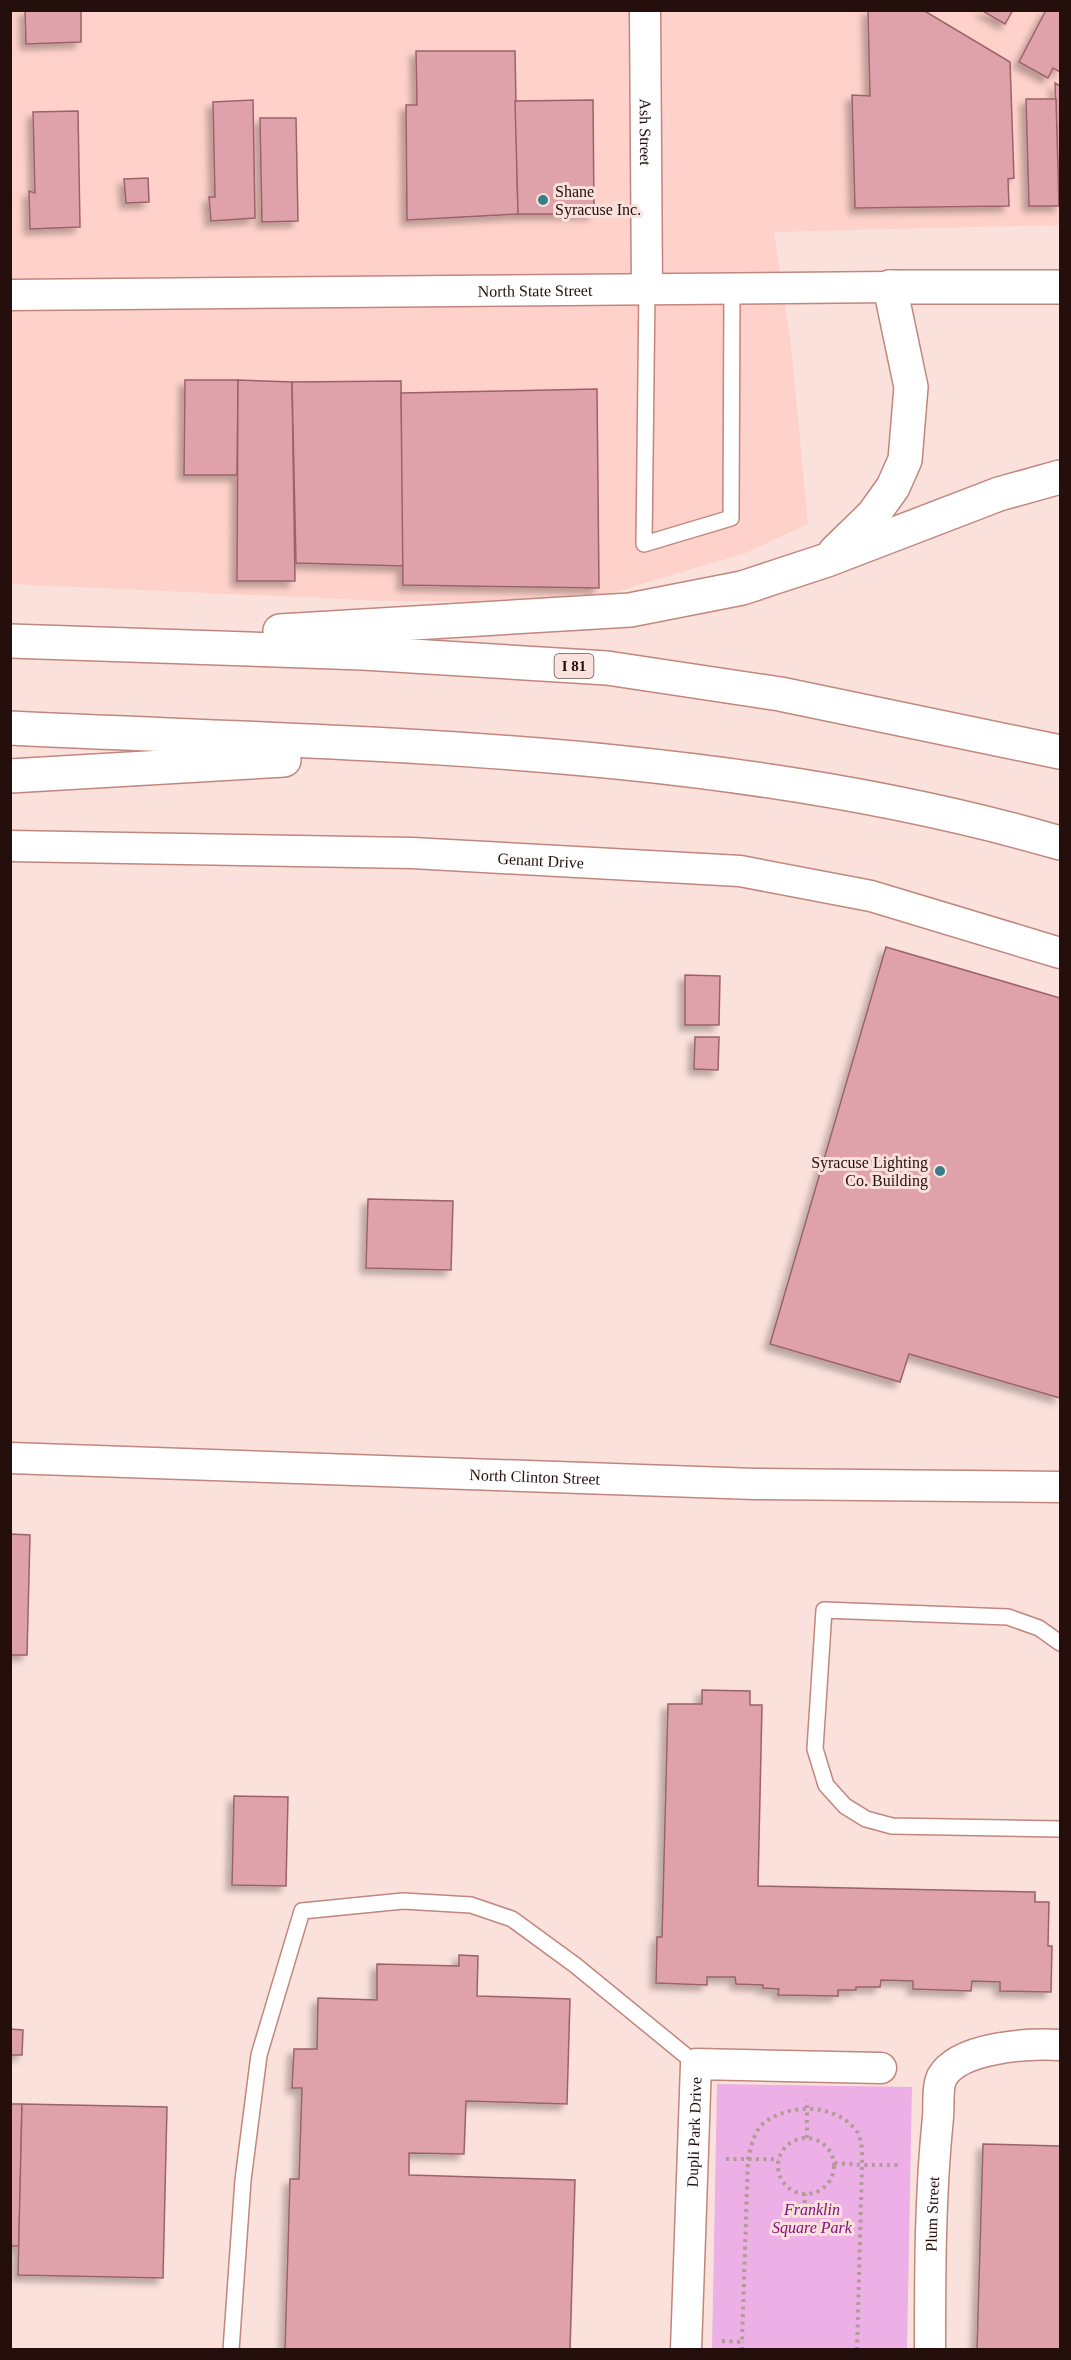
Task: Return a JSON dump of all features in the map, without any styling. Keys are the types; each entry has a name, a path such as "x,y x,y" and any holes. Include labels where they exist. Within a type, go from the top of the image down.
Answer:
{"main road":[{"name":"North State Street","path":"890,287 1060,287"},
{"path":"827,560 873,514 893,487 905,460 911,387 890,287"},
{"path":"81,643 630,610 742,588 827,560 999,494 1060,477"},
{"name":"I 81","path":"10,640 363,653 606,668 780,694 1060,752"},
{"path":"10,728 456,750 673,767 902,803 998,825 1060,843"},
{"path":"10,776 456,750"}],"street":[{"name":"Ash Street","path":"645,10 647,288"},
{"name":"North State Street","path":"10,295 890,287"},
{"name":"Genant Drive","path":"10,846 412,853 740,871 871,896 1060,953"},
{"name":"North Clinton Street","path":"10,1458 755,1484 1060,1488"},
{"name":"Plum Street","path":"930,2349 933,2165 942,2078 957,2061 981,2051 1047,2044 1060,2045"},
{"name":"Dupli Park Drive","path":"686,2349 696,2064 881,2068"}],"lane":[{"path":"647,288 644,544 731,518 732,287"},
{"path":"1060,1643 1039,1628 1008,1617 824,1610 815,1749 826,1785 846,1806 866,1819 892,1826 1060,1829"},
{"path":"231,2349 243,2180 259,2055 302,1911 403,1901 471,1905 512,1919 575,1965 696,2064"}],"path":[{"path":"742,2331 748,2159 753,2139 764,2122 788,2110 808,2108 839,2117 856,2129 862,2145 857,2349"},
{"path":"807,2138 822,2143 828,2149 834,2163 833,2173 822,2188 805,2194 795,2192 786,2186 781,2178 778,2169 779,2159 789,2144 797,2139 807,2138"},
{"path":"693,2158 779,2159"},
{"path":"834,2163 933,2165"},
{"path":"804,2218 805,2194"},
{"path":"742,2342 742,2349"}],"shaded area":[{"path":"11,11 1060,11 1060,225 774,232 791,344 808,524 746,553 578,603 383,601 11,584"}],"green space":[{"name":"Franklin Square Park","path":"717,2084 912,2087 907,2349 712,2349"}],"building":[{"path":"25,10 81,10 81,42 26,44"},
{"path":"868,10 923,10 1010,62 1014,178 1008,179 1009,206 855,208 852,95 870,96"},
{"path":"981,10 1013,10 1005,24"},
{"path":"1046,10 1060,10 1060,72 1053,68 1048,78 1019,62"},
{"path":"416,51 515,51 518,214 407,220 406,105 417,105"},
{"path":"1055,83 1060,86 1060,206 1059,206"},
{"path":"1026,99 1056,99 1059,206 1029,206"},
{"path":"253,100 255,218 211,221 209,197 215,197 213,102"},
{"path":"593,100 594,214 518,214 515,101"},
{"path":"78,111 80,227 30,229 29,191 35,193 33,112"},
{"path":"260,118 296,118 298,221 262,222"},
{"path":"148,178 149,202 126,203 124,179"},
{"path":"185,380 238,380 237,475 184,475"},
{"path":"238,380 292,382 295,581 237,581"},
{"path":"401,381 404,566 296,563 292,382"},
{"path":"597,389 599,588 403,585 401,393"},
{"name":"Syracuse Lighting Co. Building","path":"886,947 1060,998 1060,1398 909,1354 900,1382 770,1344"},
{"path":"685,975 720,976 719,1025 685,1025"},
{"path":"695,1037 719,1037 718,1070 694,1069"},
{"path":"368,1199 453,1201 451,1270 366,1268"},
{"path":"10,1534 30,1535 27,1655 10,1655"},
{"path":"702,1690 750,1691 750,1705 762,1705 758,1886 1035,1892 1035,1902 1049,1902 1048,1946 1052,1946 1051,1992 1000,1991 1000,1982 972,1981 971,1991 913,1989 913,1981 881,1980 880,1987 838,1990 838,1996 778,1995 779,1989 763,1988 763,1985 736,1984 735,1977 707,1977 707,1985 656,1983 657,1937 662,1937 668,1704 702,1704"},
{"path":"234,1796 288,1797 286,1886 232,1885"},
{"path":"459,1955 478,1956 477,1996 570,1999 567,2104 466,2101 464,2154 409,2153 409,2175 575,2180 570,2350 285,2350 290,2179 299,2179 302,2088 292,2088 294,2049 317,2049 318,1998 377,2000 377,1964 459,1966"},
{"path":"10,2029 23,2030 22,2055 10,2055"},
{"path":"10,2104 22,2104 19,2246 10,2246"},
{"path":"22,2104 167,2107 163,2278 18,2275"},
{"path":"983,2144 1060,2146 1060,2350 977,2350"}],"place":[{"name":"Shane Syracuse Inc.","path":"543,200"},
{"name":"Syracuse Lighting Co. Building","path":"940,1171"}]}
